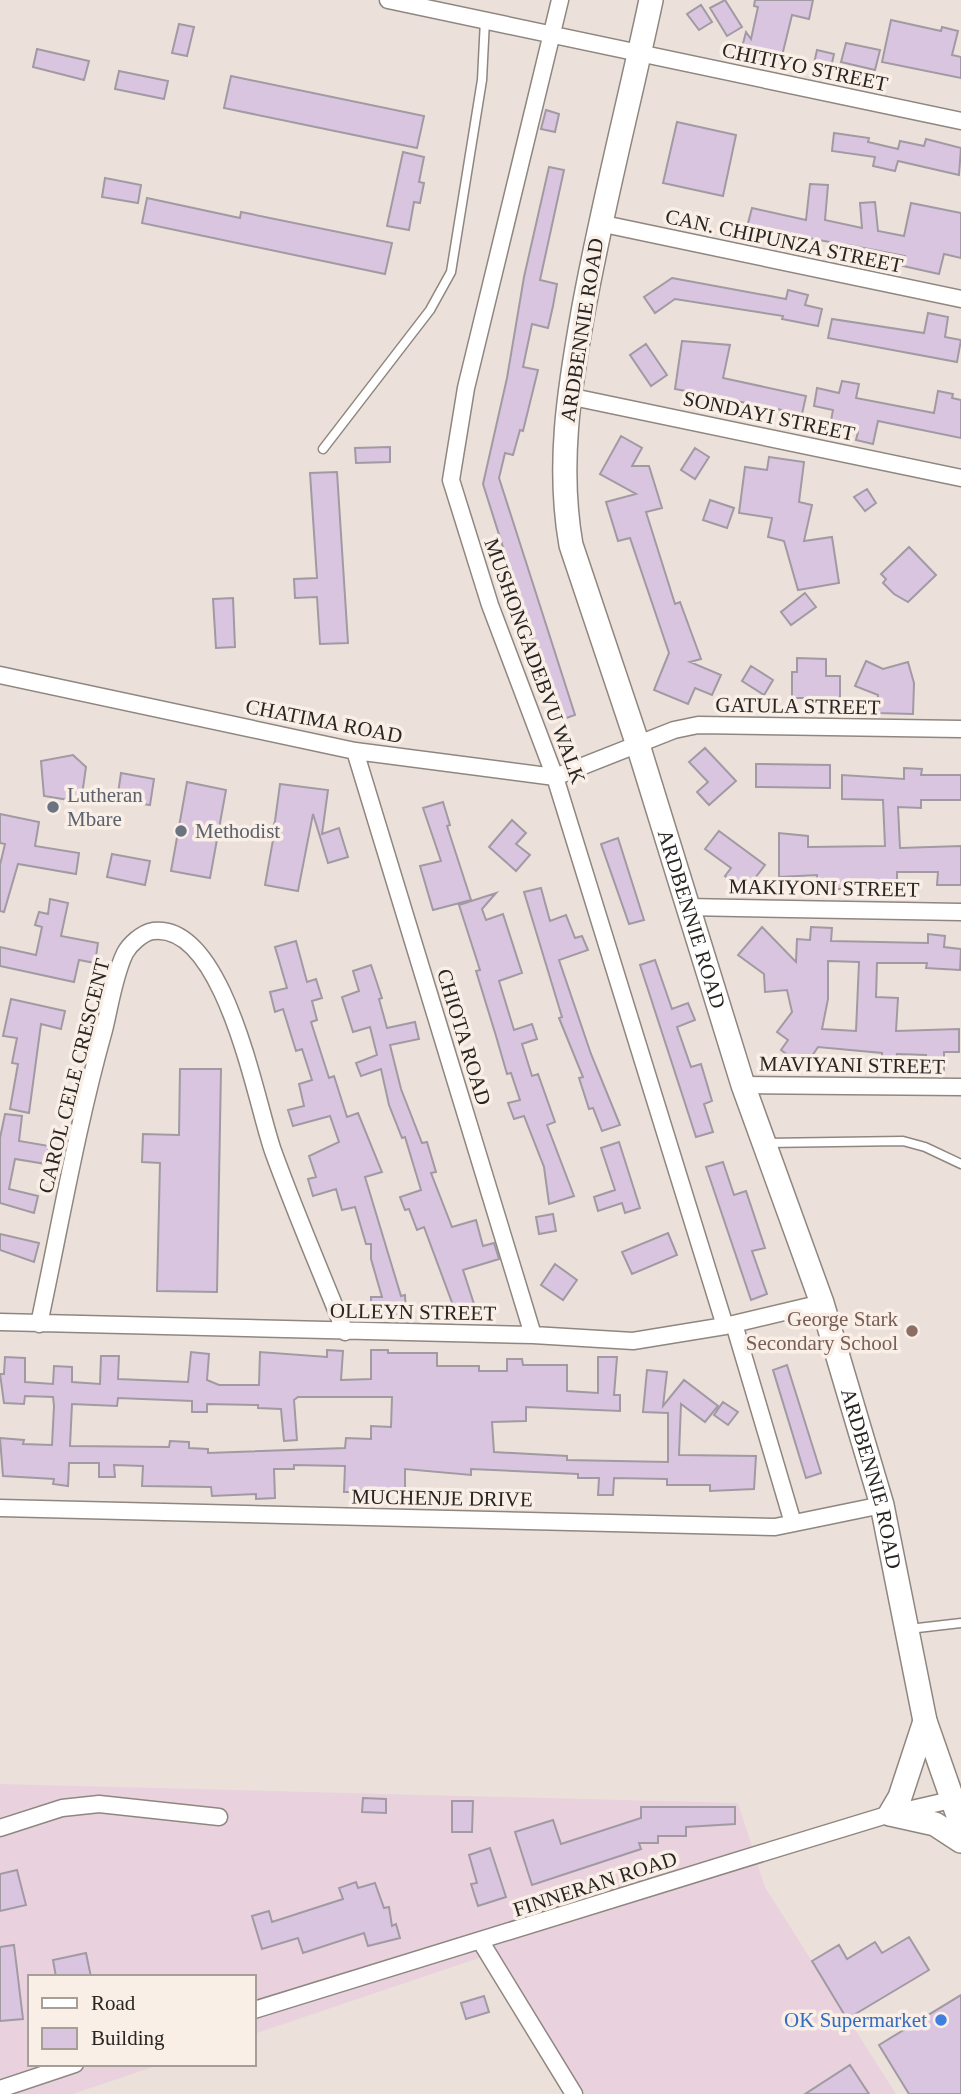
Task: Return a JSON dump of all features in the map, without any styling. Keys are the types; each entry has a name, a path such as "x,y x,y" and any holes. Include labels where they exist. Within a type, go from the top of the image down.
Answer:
{"main road":[{"name":"ARDBENNIE ROAD","path":"651,0 599,223 568,396 563,480 571,545 638,745 685,907 743,1085 822,1303 882,1505 909,1629 925,1721 961,1824"},
{"path":"925,1721 900,1797 890,1814 935,1824 961,1841"}],"street":[{"name":"CHITIYO STREET","path":"388,0 961,121"},
{"name":"MUSHONGADEBVU WALK","path":"559,0 466,388 451,480 490,605 555,777 793,1523"},
{"name":"CAN. CHIPUNZA STREET","path":"599,223 961,299"},
{"name":"SONDAYI STREET","path":"568,396 961,478"},
{"name":"CHATIMA ROAD","path":"0,675 355,751 555,777 638,745"},
{"name":"GATULA STREET","path":"638,745 698,725 961,729"},
{"name":"CHIOTA ROAD","path":"355,751 533,1335"},
{"name":"MAKIYONI STREET","path":"685,907 961,912"},
{"name":"CAROL CELE CRESCENT","path":"39,1324 95,1060 125,953 140,936 153,931 170,933 186,943 201,957 221,990 240,1034 272,1149 345,1332"},
{"name":"MAVIYANI STREET","path":"743,1085 961,1087"},
{"name":"OLLEYN STREET","path":"0,1322 533,1335 633,1341 730,1325 822,1303"},
{"name":"MUCHENJE DRIVE","path":"0,1507 775,1527 882,1505"},
{"name":"FINNERAN ROAD","path":"256,2009 890,1814 951,1800"},
{"path":"0,1828 62,1808 99,1804 219,1816"},
{"path":"481,1942 574,2094"},
{"path":"0,2089 69,2066"}],"lane":[{"path":"323,449 430,310 451,272 482,80 485,20"},
{"path":"763,1143 903,1141 925,1147 961,1164"},
{"path":"909,1629 961,1623"}],"shaded area":[{"path":"0,1784 738,1803 765,1887 896,2094 566,2094 485,1956 256,2033 256,1975 28,1975 28,2066 156,2066 73,2094 0,2094"}],"building":[{"path":"725,0 742,27 727,36 710,8"},
{"path":"755,0 813,0 809,19 792,15 781,60 761,55 764,61 740,55 746,32 751,39 758,7 754,6"},
{"path":"701,5 712,22 699,30 687,14"},
{"path":"891,20 941,31 942,27 958,31 952,55 961,57 961,78 882,62"},
{"path":"179,24 194,27 187,56 172,53"},
{"path":"846,43 880,50 875,70 841,62"},
{"path":"37,49 89,61 84,80 33,67"},
{"path":"817,50 834,54 830,72 813,68"},
{"path":"119,71 168,81 164,99 115,89"},
{"path":"231,76 424,116 417,148 224,108"},
{"path":"546,110 559,114 555,132 541,129"},
{"path":"677,122 736,135 723,196 663,183"},
{"path":"834,133 869,138 868,142 898,149 900,141 924,146 926,139 961,148 959,175 898,161 895,171 873,166 875,157 832,151"},
{"path":"403,152 424,157 419,182 424,183 420,203 414,202 409,230 387,226"},
{"path":"549,167 564,170 540,280 557,284 548,328 532,324 523,367 538,370 523,431 520,430 513,455 505,453 499,478 575,715 558,721 483,484"},
{"path":"105,178 141,185 138,203 102,197"},
{"path":"810,184 828,185 825,220 862,228 860,203 875,202 878,231 904,236 911,203 961,213 961,258 944,254 939,274 903,266 905,256 848,245 845,256 828,253 830,242 747,227 752,208 806,220"},
{"path":"147,198 240,218 241,212 392,243 385,274 142,223"},
{"path":"672,278 786,299 788,290 808,295 805,305 822,309 818,326 782,319 783,316 675,299 655,313 644,297"},
{"path":"928,313 948,317 945,337 961,340 957,362 828,338 832,319 924,333"},
{"path":"682,341 730,345 723,378 806,396 802,414 675,389"},
{"path":"646,344 667,375 651,386 630,355"},
{"path":"842,381 859,384 856,398 934,413 938,391 953,394 952,398 961,400 961,438 878,421 873,444 856,440 858,432 830,426 833,410 814,406 817,388 839,393"},
{"path":"621,436 642,448 632,466 649,466 662,508 646,512 675,604 680,602 701,659 690,662 721,675 712,695 695,688 688,704 654,690 669,653 630,538 618,541 606,502 636,494 600,474"},
{"path":"390,447 390,462 356,463 355,448"},
{"path":"695,448 709,457 695,479 681,470"},
{"path":"769,457 804,462 799,502 812,505 804,541 832,537 839,583 798,590 784,541 768,537 772,518 739,513 745,467 767,470"},
{"path":"337,472 348,643 320,644 317,597 295,598 294,579 317,578 310,473"},
{"path":"867,489 876,503 865,511 854,497"},
{"path":"710,500 734,508 727,528 703,520"},
{"path":"909,547 936,575 908,602 894,594 883,583 886,579 881,574"},
{"path":"805,593 816,607 791,625 781,612"},
{"path":"233,598 235,647 216,648 213,599"},
{"path":"797,658 826,659 826,676 840,676 840,698 792,698 792,672 797,672"},
{"path":"866,661 883,669 908,662 914,683 913,714 877,713 878,695 855,686"},
{"path":"751,666 773,680 764,695 742,681"},
{"path":"705,748 736,781 709,805 697,792 708,782 689,762"},
{"path":"73,755 86,767 81,802 44,796 41,761"},
{"path":"756,764 830,765 830,788 756,787"},
{"path":"904,768 922,769 921,775 961,775 961,800 921,800 921,808 898,807 900,848 961,846 961,885 937,885 938,872 897,872 897,889 816,889 817,875 779,877 779,833 808,836 808,847 885,846 883,800 842,799 842,775 904,779"},
{"path":"121,773 154,779 150,805 117,800"},
{"path":"187,782 226,790 210,878 171,871"},
{"path":"280,784 328,790 322,834 339,828 348,857 328,863 313,814 298,891 265,885 273,840 269,839 275,821"},
{"path":"443,802 450,825 447,826 471,900 433,910 420,866 441,861 423,808"},
{"path":"0,814 39,822 35,846 79,853 76,874 18,864 4,912 0,911 0,865 5,844 0,843"},
{"path":"512,820 526,833 516,844 530,855 516,871 489,847"},
{"path":"719,831 765,865 745,891 725,876 731,868 705,849"},
{"path":"618,838 644,920 629,924 601,844"},
{"path":"112,854 150,861 145,885 107,877"},
{"path":"541,888 550,921 566,915 575,938 582,936 588,950 559,960 591,1054 620,1125 602,1131 593,1108 589,1109 579,1078 583,1077 559,1018 562,1017 524,892"},
{"path":"496,893 482,909 486,920 503,914 522,973 499,981 514,1030 532,1024 537,1039 522,1044 532,1076 538,1074 555,1122 547,1125 574,1196 549,1204 544,1167 524,1116 514,1119 508,1103 520,1100 511,1073 507,1074 476,971 480,970 459,905"},
{"path":"50,899 68,903 61,936 98,943 95,963 79,960 74,982 0,966 0,947 36,955 42,927 35,925 39,912 48,914"},
{"path":"762,927 796,962 797,939 810,940 811,927 832,928 831,941 928,943 928,934 945,936 944,947 961,949 960,970 926,968 927,963 877,963 876,997 898,998 896,1031 959,1029 959,1052 944,1052 944,1071 925,1071 926,1055 897,1054 896,1062 882,1062 882,1053 818,1047 806,1065 781,1050 788,1040 777,1032 792,1012 787,990 765,992 764,974 738,955","holes":["828,961 859,962 856,1031 822,1029 828,999"]},
{"path":"296,941 307,982 316,979 322,998 312,1001 317,1020 311,1022 329,1078 334,1076 347,1117 358,1113 382,1172 365,1177 401,1296 405,1295 406,1315 371,1317 371,1297 382,1297 371,1259 371,1244 366,1244 355,1207 342,1210 336,1189 313,1196 308,1179 316,1177 309,1156 339,1142 330,1116 293,1126 288,1110 304,1106 299,1084 312,1080 302,1049 296,1051 283,1009 275,1012 270,992 287,988 275,947"},
{"path":"655,960 672,1009 688,1003 695,1020 677,1027 691,1067 701,1064 712,1101 704,1104 713,1132 696,1137 640,965"},
{"path":"371,965 382,998 379,999 387,1028 415,1022 419,1039 390,1045 401,1089 422,1143 427,1142 436,1172 431,1173 452,1227 476,1220 483,1246 494,1243 499,1259 463,1270 476,1310 457,1316 424,1227 417,1230 409,1209 405,1210 400,1197 421,1190 405,1137 402,1138 389,1105 381,1069 361,1076 356,1063 377,1055 370,1027 353,1032 342,997 359,991 353,971"},
{"path":"11,999 65,1011 61,1029 41,1024 29,1113 10,1109 18,1064 12,1063 17,1038 3,1036"},
{"path":"180,1069 221,1069 217,1292 157,1291 160,1163 142,1162 143,1134 179,1135"},
{"path":"5,1114 22,1116 19,1141 49,1146 46,1164 15,1159 9,1189 38,1196 34,1213 0,1203 0,1138"},
{"path":"619,1142 640,1208 625,1213 622,1203 598,1211 594,1197 615,1190 601,1148"},
{"path":"723,1162 734,1195 746,1191 765,1248 752,1251 767,1294 751,1300 706,1167"},
{"path":"553,1214 556,1231 539,1234 536,1217"},
{"path":"668,1233 677,1255 632,1274 622,1252"},
{"path":"0,1234 39,1243 34,1262 0,1250"},
{"path":"555,1264 577,1280 563,1300 541,1285"},
{"path":"327,1350 343,1351 341,1380 371,1379 371,1350 388,1350 388,1353 437,1353 437,1366 479,1366 479,1371 507,1371 507,1359 522,1359 523,1365 567,1365 567,1391 598,1393 598,1357 617,1357 614,1395 620,1395 620,1411 526,1407 526,1421 492,1422 494,1452 567,1456 567,1460 668,1462 668,1413 643,1412 647,1370 667,1372 663,1406 684,1380 718,1406 705,1422 681,1404 679,1455 756,1456 754,1489 710,1491 710,1485 667,1485 667,1479 614,1478 613,1495 598,1495 599,1478 578,1478 578,1474 471,1469 471,1475 405,1469 405,1492 344,1492 345,1466 294,1465 294,1469 274,1469 275,1498 256,1499 256,1494 212,1496 211,1487 142,1486 143,1466 114,1465 115,1477 99,1477 99,1463 69,1463 68,1486 53,1484 54,1479 3,1476 0,1438 24,1440 23,1444 52,1445 54,1406 53,1397 25,1396 24,1404 4,1403 0,1374 4,1374 5,1357 25,1358 25,1382 53,1384 54,1366 72,1367 72,1382 100,1384 101,1356 119,1356 118,1379 188,1382 191,1352 209,1354 207,1380 219,1385 259,1385 260,1352 327,1357","holes":["298,1397 392,1397 391,1427 371,1426 371,1439 346,1438 345,1448 208,1453 208,1449 189,1448 189,1442 170,1441 169,1447 70,1446 72,1404 117,1406 118,1398 192,1401 192,1412 207,1412 207,1404 258,1405 258,1408 281,1409 284,1441 297,1440 294,1400"]},
{"path":"787,1365 821,1473 806,1478 773,1370"},
{"path":"723,1402 738,1412 728,1425 714,1415"},
{"path":"363,1798 386,1799 386,1813 362,1812"},
{"path":"452,1801 473,1801 472,1832 452,1832"},
{"path":"641,1807 735,1807 735,1824 686,1827 686,1836 658,1836 658,1843 639,1843 641,1849 532,1885 515,1832 553,1820 561,1844 641,1818"},
{"path":"490,1848 506,1897 478,1906 471,1884 477,1883 469,1855"},
{"path":"17,1870 26,1905 0,1911 0,1874"},
{"path":"356,1882 358,1888 375,1883 384,1908 389,1907 392,1926 396,1924 400,1938 368,1946 364,1933 303,1953 298,1938 262,1949 252,1916 269,1911 272,1922 343,1899 339,1888"},
{"path":"909,1937 929,1970 847,2019 812,1961 839,1945 847,1959 875,1942 882,1953"},
{"path":"14,1945 23,2019 0,2021 0,1947"},
{"path":"86,1953 91,1975 56,1975 53,1960"},
{"name":"OK Supermarket","path":"961,1995 961,2094 909,2094 879,2045"},
{"path":"484,1996 489,2012 466,2019 461,2003"},
{"path":"850,2065 869,2094 805,2094"}],"place":[{"name":"Lutheran Mbare","path":"53,807"},
{"name":"Methodist","path":"181,831"},
{"name":"George Stark Secondary School","path":"912,1331"},
{"name":"OK Supermarket","path":"941,2020"}]}
